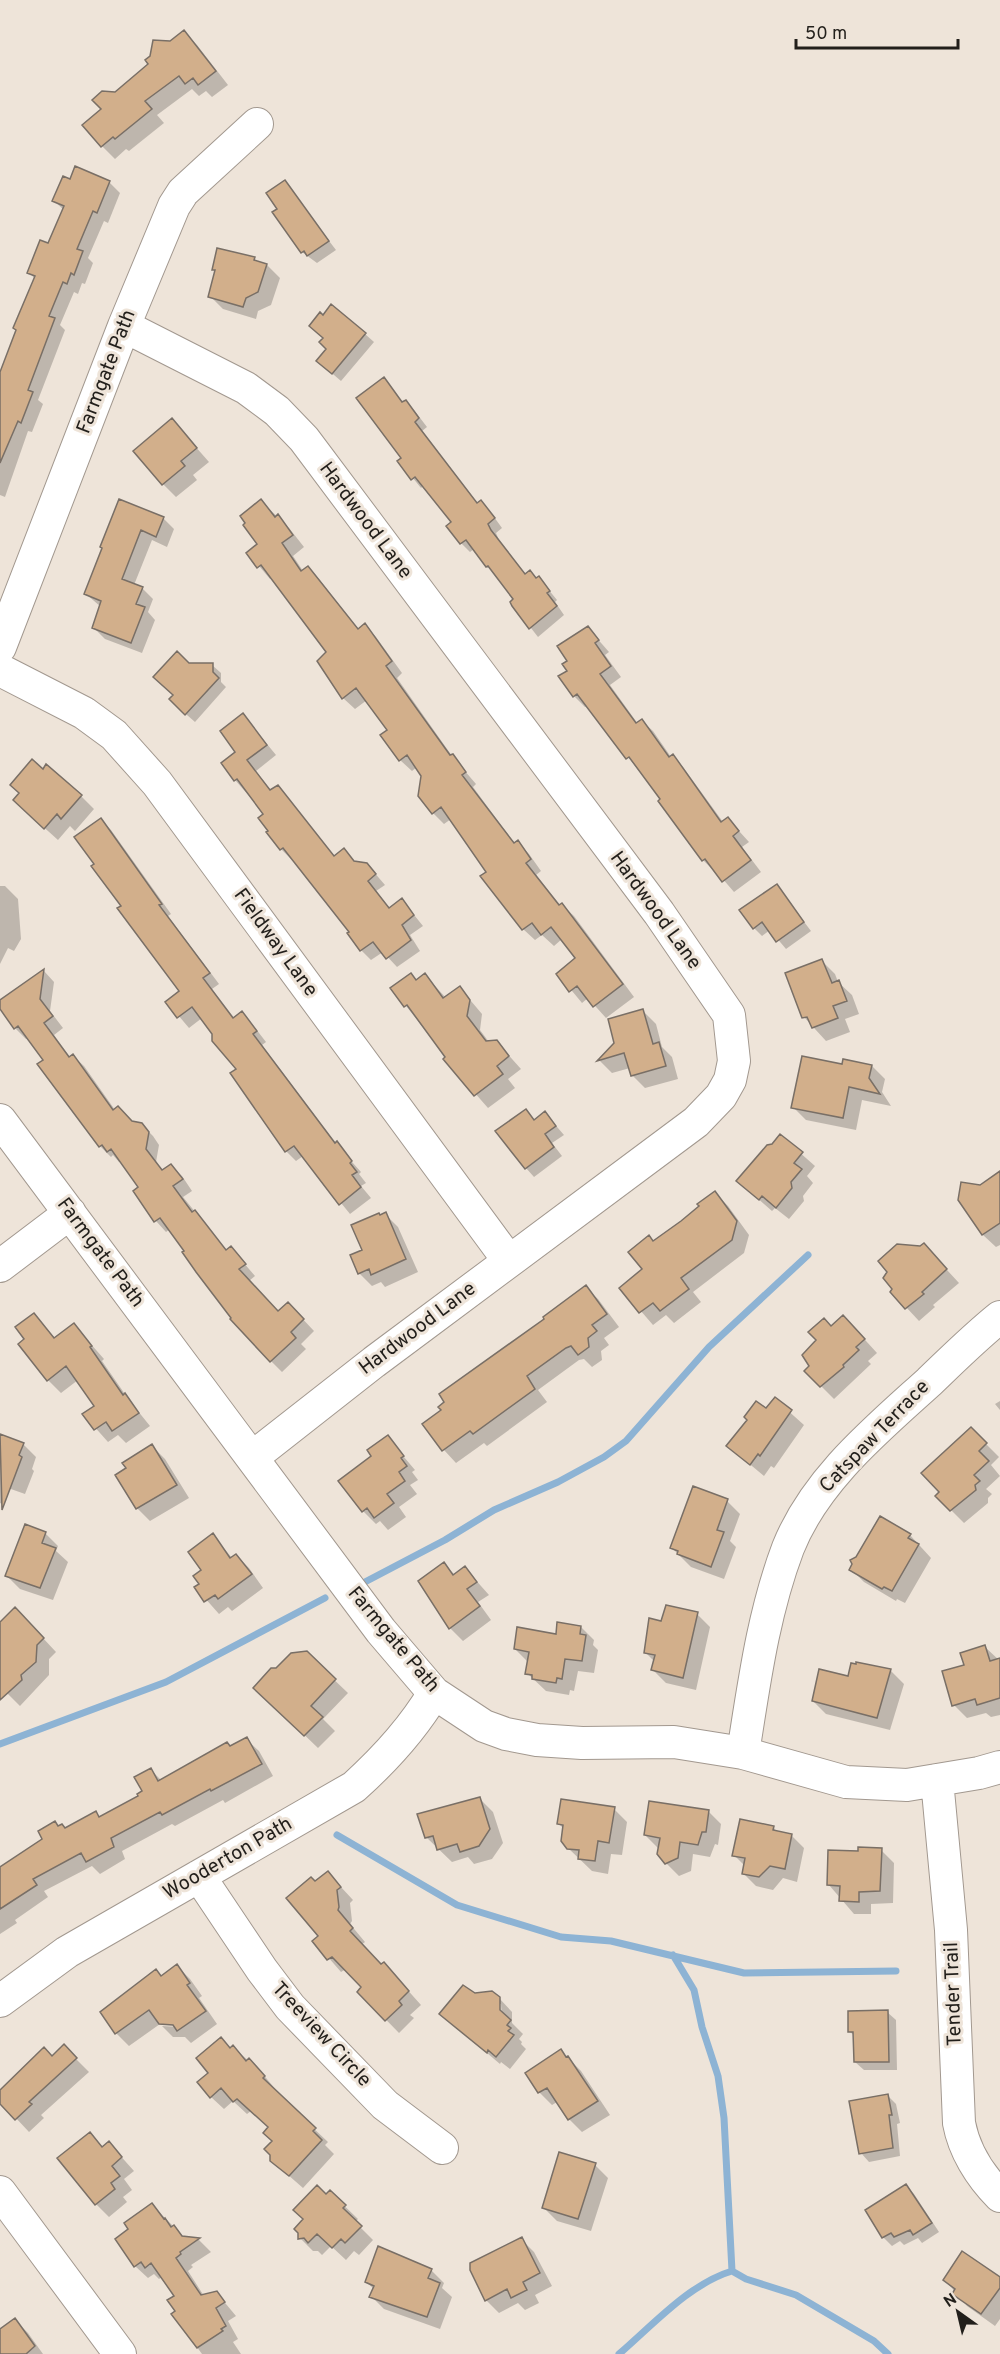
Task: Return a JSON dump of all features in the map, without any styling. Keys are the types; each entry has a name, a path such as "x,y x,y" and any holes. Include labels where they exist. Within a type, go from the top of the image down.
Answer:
{"street":[{"name":"Farmgate Path","path":"0,648 124,326 174,206 183,192 257,124"},
{"name":"Hardwood Lane","path":"124,326 246,388 276,411 304,439 659,913 729,1015 734,1061 730,1080 721,1096 696,1122 374,1362 254,1457"},
{"name":"Fieldway Lane","path":"0,670 91,718 114,735 157,783 509,1261"},
{"name":"Farmgate Path","path":"0,1120 254,1457 381,1631 434,1693 484,1726 506,1734 537,1740 582,1743 674,1742 742,1753 846,1782 907,1785 980,1773 1000,1767"},
{"path":"0,1266 70,1213"},
{"name":"Catspaw Terrace","path":"742,1753 770,1605 789,1547 808,1509 830,1479 881,1426 1000,1317"},
{"name":"Wooderton Path","path":"0,2001 68,1952 354,1787 383,1761 419,1718 434,1693"},
{"name":"Tender Trail","path":"937,1780 951,1930 959,2123 962,2140 987,2182 1000,2196"},
{"name":"Treeview Circle","path":"199,1876 262,1970 290,2007 385,2104 442,2148"},
{"path":"0,2192 120,2354"}],"building":[{"path":"184,30 216,71 198,85 193,78 185,84 179,76 145,101 152,109 115,139 113,137 101,147 82,125 101,109 92,100 102,91 115,92 148,64 145,60 150,56 153,40 170,41"},
{"path":"75,166 110,181 97,213 93,211 77,249 83,251 74,275 71,273 67,284 63,282 49,316 55,318 28,390 33,392 21,423 18,421 0,463 0,372 16,330 13,328 35,276 27,273 40,240 48,243 64,206 52,201 63,176 70,179"},
{"path":"285,180 329,241 307,256 304,251 301,253 272,212 277,209 266,193"},
{"path":"217,248 255,257 254,260 267,264 258,292 246,298 243,307 208,297 215,270 212,270"},
{"path":"331,304 366,333 332,374 316,361 326,349 319,342 323,338 309,326 320,312 323,315"},
{"path":"384,377 402,402 406,400 419,418 415,422 477,503 481,500 495,518 488,524 491,530 525,574 530,570 536,578 539,576 550,591 547,593 557,606 529,629 512,606 510,602 513,599 466,540 460,544 446,526 451,522 415,477 411,480 397,461 401,458 356,398"},
{"path":"172,418 197,448 181,461 185,466 162,485 133,451"},
{"path":"119,499 164,517 156,537 141,530 122,579 143,587 136,604 145,607 131,643 92,628 101,601 84,594"},
{"path":"261,499 275,517 278,514 293,535 282,543 301,571 308,566 358,629 365,623 392,661 386,666 450,755 453,754 466,772 462,775 514,843 518,840 531,859 526,863 559,905 562,903 623,984 593,1007 577,986 569,992 556,974 575,958 551,927 541,935 532,923 522,930 480,876 486,872 441,807 432,814 418,796 421,776 407,755 399,761 380,735 387,730 356,688 342,699 317,661 326,652 261,565 257,568 246,553 257,544 243,525 245,523 240,516"},
{"path":"588,626 599,640 595,643 611,666 600,674 636,723 642,719 669,757 673,754 721,822 728,817 739,831 733,836 751,860 722,882 705,859 702,861 629,757 626,759 577,694 573,697 558,676 567,671 562,664 567,661 557,646"},
{"path":"177,651 189,663 213,663 213,672 219,678 185,715 169,699 173,695 153,677"},
{"path":"243,713 267,745 247,760 270,790 278,785 334,856 344,848 354,861 367,863 376,874 368,881 389,908 402,898 414,915 402,925 411,940 386,959 373,942 360,951 347,933 349,932 283,848 280,850 266,832 268,831 258,818 263,814 237,779 234,781 221,763 235,752 220,731"},
{"path":"32,759 43,769 46,764 82,795 61,819 57,814 44,829 13,800 19,793 10,785"},
{"path":"101,818 162,904 159,905 210,973 203,978 233,1018 242,1011 257,1031 253,1034 335,1143 337,1141 352,1161 350,1163 357,1172 352,1175 361,1187 339,1205 294,1146 285,1152 230,1073 236,1069 212,1041 212,1034 192,1007 177,1018 165,1002 179,991 117,908 121,906 91,866 94,864 74,837"},
{"path":"777,884 804,922 776,942 762,922 753,929 739,910"},
{"path":"822,959 832,983 839,980 847,1001 833,1006 838,1018 812,1028 807,1017 802,1018 785,973"},
{"path":"44,969 40,999 53,1016 44,1023 69,1057 73,1054 113,1110 118,1106 132,1121 142,1123 149,1132 146,1149 162,1170 171,1164 183,1179 173,1186 192,1212 195,1210 226,1250 231,1246 246,1264 239,1269 278,1311 288,1302 304,1319 291,1332 296,1338 270,1362 230,1319 160,1218 154,1222 133,1191 138,1187 111,1149 107,1152 102,1145 99,1147 37,1064 43,1060 18,1026 14,1029 0,1009 0,1000"},
{"path":"411,973 416,980 425,973 443,998 460,986 470,1000 467,1016 486,1041 497,1040 509,1056 497,1066 503,1074 474,1096 443,1059 445,1057 407,1005 404,1007 390,988"},
{"path":"643,1009 653,1044 659,1042 666,1066 631,1076 624,1053 597,1061 614,1043 608,1019"},
{"path":"802,1056 842,1064 843,1059 872,1065 869,1078 880,1094 849,1087 843,1118 791,1108"},
{"path":"526,1109 534,1120 545,1111 556,1126 545,1134 554,1147 525,1169 495,1131"},
{"path":"780,1134 803,1152 794,1163 802,1169 791,1182 792,1188 776,1208 762,1196 759,1200 736,1181 767,1145 772,1144"},
{"path":"1000,1171 1000,1223 982,1235 958,1200 961,1182 980,1185"},
{"path":"715,1191 737,1221 732,1240 681,1278 689,1289 660,1311 653,1303 639,1313 619,1288 642,1269 628,1252 649,1235 653,1241 681,1221 699,1206 697,1204"},
{"path":"386,1212 406,1259 371,1275 369,1269 358,1274 350,1255 362,1250 351,1225"},
{"path":"924,1243 947,1269 922,1292 924,1294 905,1309 890,1292 892,1289 883,1278 887,1272 878,1261 897,1244 920,1246"},
{"path":"586,1285 607,1314 592,1325 597,1331 588,1338 589,1347 578,1355 571,1346 566,1348 527,1376 535,1389 473,1434 470,1431 442,1451 422,1424 441,1410 438,1407 444,1402 439,1394 544,1319 543,1317"},
{"path":"34,1313 54,1338 74,1323 92,1346 90,1347 123,1395 125,1393 139,1413 112,1431 106,1422 94,1430 82,1414 94,1406 66,1366 47,1381 18,1344 24,1339 15,1327"},
{"path":"843,1315 865,1339 856,1347 859,1350 843,1365 844,1367 820,1387 804,1371 809,1366 802,1355 816,1340 808,1332 824,1318 831,1326"},
{"path":"775,1397 792,1410 760,1456 758,1454 750,1465 726,1446 747,1420 744,1417 756,1401 766,1408"},
{"path":"971,1427 987,1443 979,1451 989,1461 974,1475 980,1481 975,1485 976,1490 950,1511 935,1496 939,1492 921,1473"},
{"path":"0,1434 24,1443 19,1455 22,1457 2,1510"},
{"path":"388,1435 404,1456 401,1458 407,1466 399,1472 405,1481 387,1494 394,1503 374,1518 367,1508 362,1512 338,1481 371,1456 367,1450"},
{"path":"152,1444 177,1485 136,1509 115,1475 126,1468 122,1463"},
{"path":"693,1486 728,1499 717,1530 724,1532 711,1567 677,1554 678,1551 670,1548"},
{"path":"880,1516 911,1534 908,1538 919,1544 892,1591 884,1587 882,1589 849,1570 852,1564 850,1560 856,1557"},
{"path":"25,1524 46,1532 42,1543 56,1548 40,1588 5,1576"},
{"path":"213,1533 230,1558 236,1554 252,1574 218,1599 215,1595 204,1602 194,1587 199,1584 193,1576 201,1570 188,1552"},
{"path":"444,1562 453,1575 465,1566 477,1582 467,1589 480,1606 449,1629 418,1581"},
{"path":"666,1605 698,1612 683,1678 651,1670 655,1655 644,1653 649,1618 661,1621"},
{"path":"15,1607 44,1638 37,1645 36,1662 21,1675 22,1680 0,1700 0,1622"},
{"path":"557,1622 581,1626 580,1634 586,1635 582,1661 565,1659 562,1679 557,1678 556,1683 532,1679 532,1675 525,1674 529,1652 514,1649 517,1627 556,1634"},
{"path":"985,1645 990,1661 1000,1658 1000,1698 977,1705 975,1699 952,1706 942,1671 964,1665 960,1653"},
{"path":"307,1651 336,1679 311,1706 323,1717 304,1736 253,1688 271,1668 276,1668 291,1653"},
{"path":"856,1662 891,1669 877,1718 812,1701 819,1669 848,1676 851,1663 856,1664"},
{"path":"247,1737 262,1764 211,1791 210,1789 162,1815 160,1812 111,1838 114,1847 86,1862 81,1853 33,1879 37,1885 0,1909 0,1867 42,1839 38,1831 55,1821 58,1826 62,1824 65,1828 96,1811 99,1817 138,1796 137,1794 142,1791 134,1777 151,1768 158,1781 227,1742 230,1746"},
{"path":"480,1797 490,1829 479,1846 460,1852 457,1844 437,1850 433,1836 425,1838 417,1814"},
{"path":"561,1799 615,1807 609,1843 598,1841 595,1861 578,1859 579,1850 567,1849 561,1841 563,1825 557,1824"},
{"path":"649,1801 709,1810 706,1832 702,1832 698,1845 680,1842 678,1858 665,1864 657,1854 660,1838 644,1835"},
{"path":"740,1819 774,1826 773,1830 792,1834 785,1869 770,1866 759,1877 742,1874 745,1858 732,1856"},
{"path":"858,1847 882,1848 880,1891 859,1892 859,1902 839,1901 840,1886 827,1885 828,1850 858,1851"},
{"path":"328,1871 341,1887 337,1890 338,1910 353,1928 350,1931 381,1964 384,1962 409,1991 399,2001 402,2005 385,2021 357,1992 361,1987 332,1957 327,1960 312,1941 318,1936 286,1898 311,1877 315,1881"},
{"path":"177,1964 190,1983 187,1985 206,2011 177,2031 173,2025 159,2024 149,2010 115,2034 100,2012 156,1969 161,1976"},
{"path":"463,1985 475,1993 492,1991 500,1997 500,2010 511,2020 507,2025 511,2028 508,2031 514,2035 496,2057 488,2050 487,2053 439,2014"},
{"path":"888,2010 889,2062 854,2062 853,2032 848,2032 848,2011"},
{"path":"221,2037 230,2048 233,2045 246,2061 249,2058 265,2076 263,2078 316,2128 313,2131 322,2140 289,2176 270,2161 270,2155 264,2149 272,2141 263,2133 268,2127 237,2099 233,2102 221,2088 210,2098 197,2082 208,2073 196,2058"},
{"path":"64,2044 77,2058 29,2102 32,2104 15,2120 0,2104 0,2090 44,2047 52,2056"},
{"path":"561,2049 598,2101 568,2120 547,2088 538,2093 525,2073"},
{"path":"888,2094 892,2115 889,2115 893,2148 859,2154 849,2101"},
{"path":"90,2132 102,2147 109,2141 122,2157 112,2166 120,2176 111,2183 115,2189 95,2205 57,2158"},
{"path":"559,2152 596,2163 578,2219 542,2208"},
{"path":"906,2184 932,2223 913,2235 910,2230 894,2237 891,2233 882,2238 865,2210"},
{"path":"317,2185 326,2194 330,2190 346,2205 343,2208 362,2226 345,2243 341,2239 332,2248 317,2234 308,2243 304,2238 298,2239 298,2233 294,2229 303,2219 293,2210"},
{"path":"152,2203 171,2227 174,2225 182,2236 200,2238 180,2252 181,2254 176,2258 201,2295 217,2291 225,2302 216,2308 226,2326 221,2329 223,2331 197,2348 171,2314 175,2311 167,2300 174,2296 151,2263 145,2268 141,2262 134,2267 115,2239 128,2229 124,2223"},
{"path":"522,2237 540,2273 523,2282 527,2290 511,2298 507,2289 485,2301 470,2270 470,2263"},
{"path":"378,2246 432,2269 428,2278 440,2283 427,2317 369,2297 374,2286 365,2282"},
{"path":"962,2251 1000,2277 1000,2288 981,2314 952,2294 955,2289 943,2280"},
{"path":"15,2318 35,2346 26,2354 0,2354 0,2329"}],"waterway":[{"path":"363,1583 445,1540 494,1510 558,1482 604,1457 626,1441 709,1347 808,1255"},
{"path":"0,1744 166,1682 325,1598"},
{"path":"337,1835 457,1905 561,1937 611,1941 744,1973 896,1971"},
{"path":"673,1955 694,1990 702,2027 718,2076 724,2118 732,2271"},
{"path":"619,2354 686,2295 716,2277 732,2271 746,2279 796,2295 874,2341 888,2354"}]}
